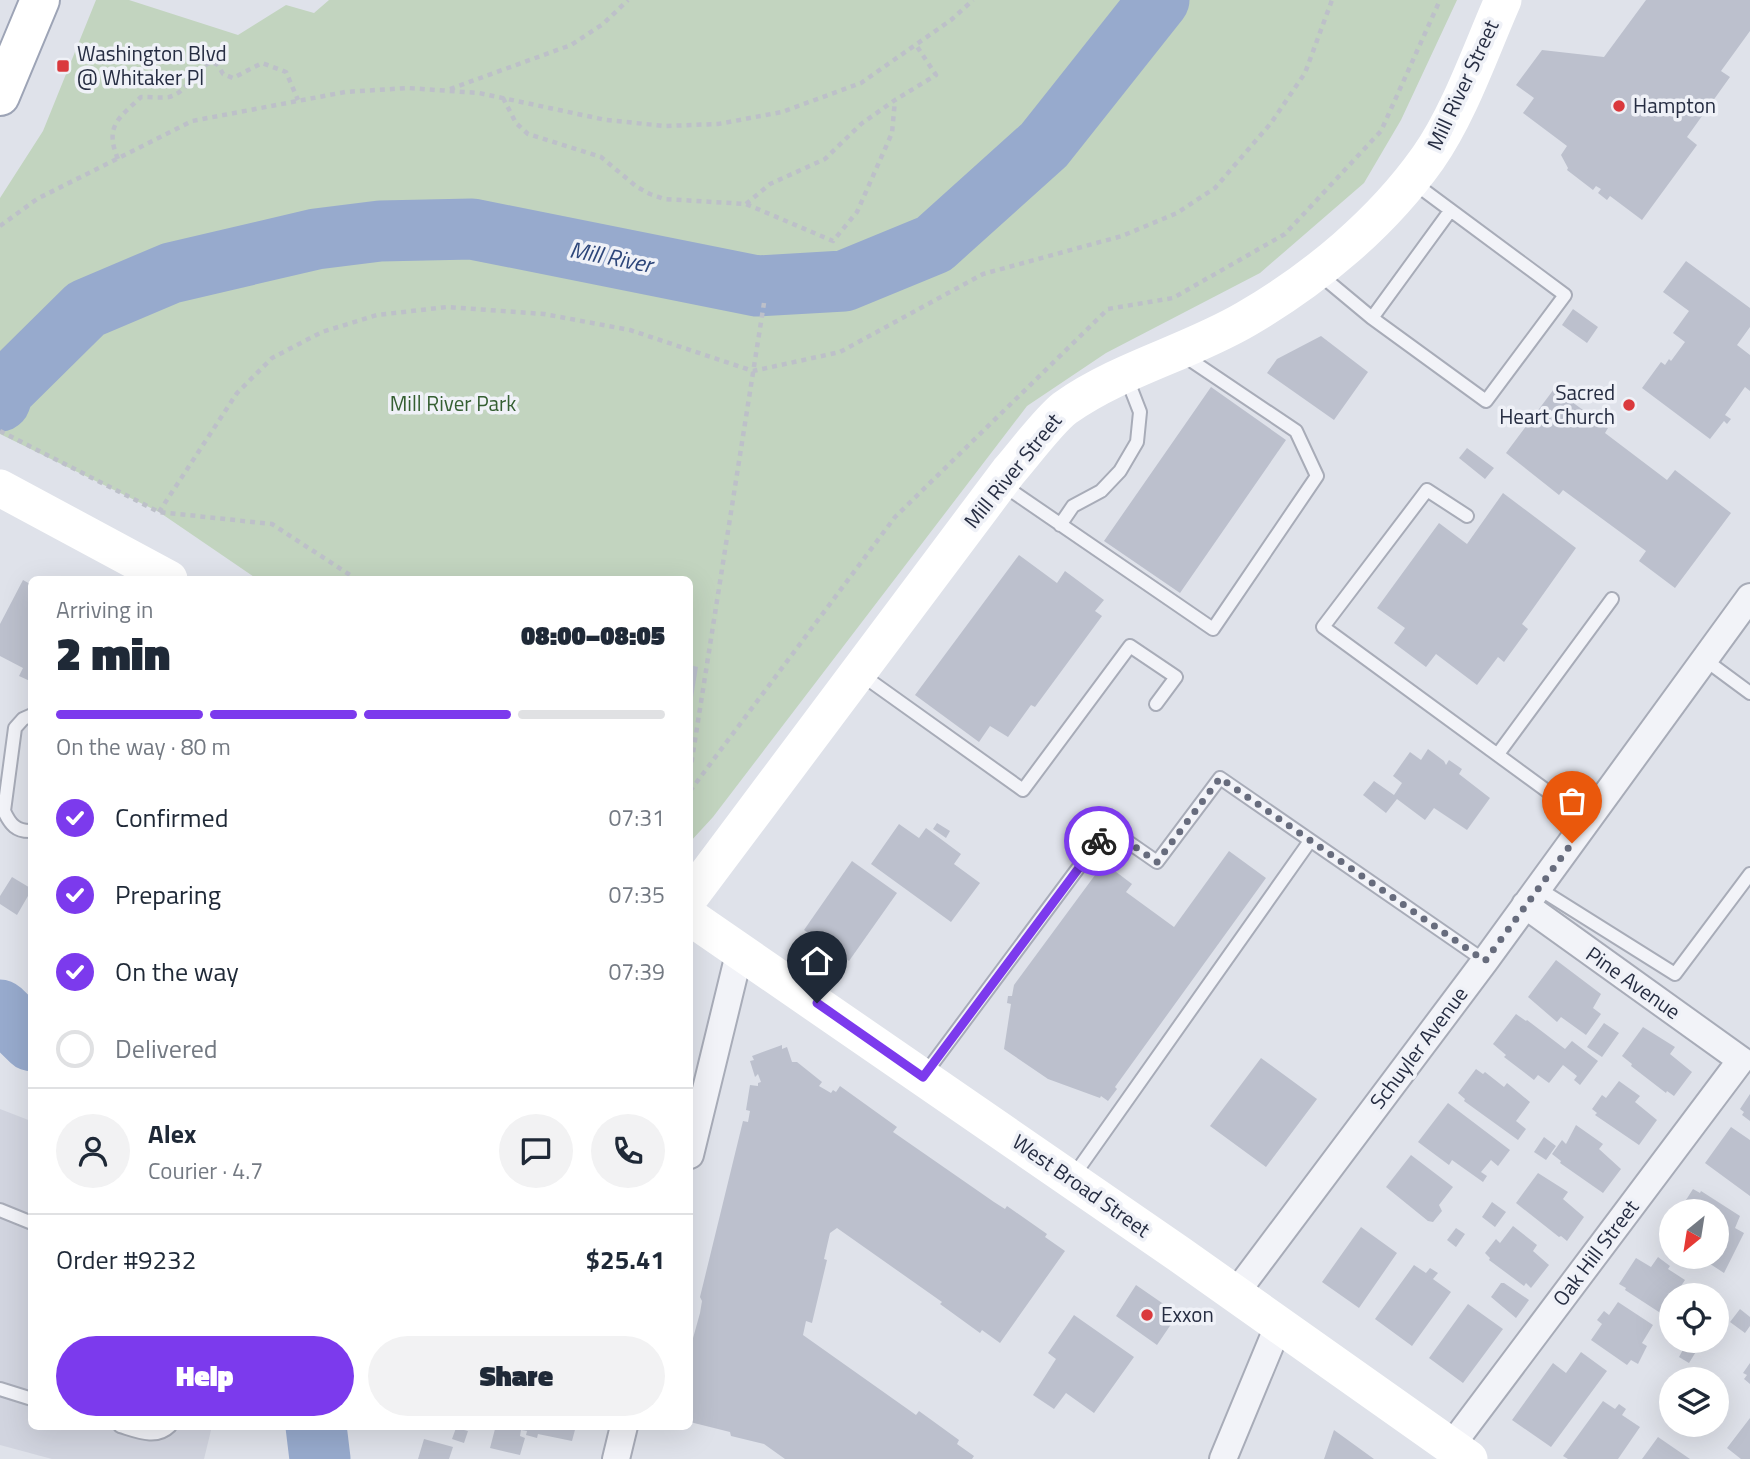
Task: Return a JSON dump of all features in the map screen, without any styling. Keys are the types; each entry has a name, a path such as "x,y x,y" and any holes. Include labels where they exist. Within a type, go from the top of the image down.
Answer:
{"main road":[{"path":"0,96 40,0"},
{"name":"Mill River Street","path":"693,917 858,673 1000,483 1063,409 1126,375 1245,320 1318,272 1373,223 1429,158 1457,106 1503,0"},
{"path":"0,488 163,576"},
{"name":"West Broad Street","path":"693,917 1460,1453"}],"street":[{"name":"Schuyler Avenue","path":"1235,1294 1485,961 1750,597"},
{"name":"Pine Avenue","path":"1532,896 1741,1060"},
{"path":"693,1143 740,950"},
{"name":"Oak Hill Street","path":"1460,1453 1741,1060"},
{"path":"1223,1459 1279,1324"},
{"path":"616,1459 623,1430"}],"lane":[{"path":"1318,272 1372,318 1486,401 1565,295 1410,179"},
{"path":"1372,318 1450,211"},
{"path":"1000,483 1213,629 1317,476 1296,431 1177,351"},
{"path":"1060,525 1073,506 1101,491 1120,471 1138,442 1140,412 1126,375"},
{"path":"1467,516 1427,490 1323,627 1588,821"},
{"path":"1498,754 1612,599"},
{"path":"858,673 1023,790 1130,646 1176,677 1156,704"},
{"path":"1704,659 1750,693"},
{"path":"28,717 15,728 4,811 10,824 22,831 28,831"},
{"path":"923,1077 1108,828 1157,862 1220,778 1485,961"},
{"path":"1071,1180 1310,841"},
{"path":"1532,896 1675,974 1750,874"},
{"path":"0,1210 28,1221"},
{"path":"0,1389 28,1398"},
{"path":"133,1430 146,1434 166,1430"}],"path":[{"path":"446,91 570,45 603,24 628,0"},
{"path":"0,226 37,199 192,121 345,92 408,88 479,93 606,120 666,126 718,124 782,112 861,83 951,20 973,0"},
{"path":"159,512 237,393 272,358 322,332 377,315 447,307 544,314 630,330 752,371 841,352 983,274 1122,236 1186,207 1215,188 1270,123 1304,73 1332,0"},
{"path":"746,204 770,184 825,159 861,124 936,75 916,45"},
{"path":"118,159 111,143 116,121 141,97 171,96 187,86 203,65 212,62 218,65 223,74 233,78 262,63 286,72 299,101"},
{"path":"502,97 516,123 528,134 601,158 650,194 664,199 746,204 833,241 857,212 892,133 895,100"},
{"path":"693,753 764,303"},
{"path":"0,431 159,512 272,524 351,576"}],"shaded area":[{"path":"0,1109 28,1120 28,1430 211,1430 204,1459 52,1459 0,1445"}],"green space":[{"name":"Mill River Park","path":"96,0 129,0 238,35 286,5 314,13 329,0 1457,0 1401,120 1364,183 1260,273 1106,353 1027,406 713,817 693,839 693,576 253,576 159,512 0,434 0,198 43,131"}],"building":[{"name":"Hampton","path":"1646,0 1750,0 1750,31 1721,71 1730,77 1687,137 1697,145 1642,220 1610,196 1607,200 1598,193 1601,189 1596,186 1593,190 1567,170 1561,155 1567,146 1523,113 1534,98 1516,85 1542,50 1604,57"},
{"path":"1686,261 1750,308 1750,327 1737,345 1750,355 1750,391 1745,387 1725,415 1731,419 1727,424 1724,421 1710,439 1642,388 1661,362 1665,365 1669,359 1671,361 1685,342 1673,333 1689,311 1663,292"},
{"path":"1573,309 1598,327 1587,343 1562,325"},
{"path":"1321,336 1368,372 1334,420 1267,373 1277,359"},
{"path":"1211,387 1286,440 1180,593 1104,541"},
{"path":"1554,389 1608,428 1605,433 1667,480 1675,470 1731,513 1675,588 1639,561 1646,551 1563,490 1559,495 1506,453"},
{"path":"1467,448 1494,468 1485,479 1459,458"},
{"path":"1503,493 1576,548 1522,624 1528,629 1504,662 1498,657 1477,685 1436,654 1426,667 1394,643 1405,628 1377,608 1439,523 1467,544"},
{"path":"1019,555 1057,583 1065,571 1104,600 1095,611 1102,616 1035,707 1031,705 1008,737 990,726 979,742 915,695"},
{"path":"23,580 28,583 28,680 19,676 23,668 0,656 0,624"},
{"path":"693,666 698,667 693,698"},
{"path":"1428,749 1446,765 1449,760 1462,769 1459,774 1490,798 1467,830 1434,808 1425,820 1397,799 1386,813 1363,795 1374,781 1394,795 1402,783 1393,776 1410,752 1421,760"},
{"path":"937,823 950,831 946,838 933,829"},
{"path":"899,824 919,838 926,828 961,854 954,864 980,883 951,922 871,864"},
{"path":"1229,851 1266,878 1115,1087 1117,1089 1108,1101 1101,1096 1100,1098 1048,1079 1004,1049 1011,1004 1007,1003 1008,996 1012,996 1014,985 1098,871 1101,873 1107,865 1132,884 1126,892 1174,927"},
{"path":"852,861 897,893 849,961 804,930"},
{"path":"12,877 28,887 28,896 17,915 0,904 0,896"},
{"path":"1556,960 1601,994 1593,1008 1601,1014 1586,1035 1561,1017 1557,1022 1528,997"},
{"path":"1516,1014 1565,1049 1572,1041 1598,1061 1580,1085 1574,1080 1577,1076 1563,1065 1549,1083 1538,1075 1534,1080 1504,1057 1506,1055 1493,1044"},
{"path":"1604,1023 1619,1033 1602,1057 1587,1047"},
{"path":"1643,1027 1675,1047 1670,1054 1692,1072 1674,1096 1667,1091 1666,1093 1622,1056"},
{"path":"782,1045 782,1049 787,1047 792,1062 797,1062 822,1082 819,1086 831,1093 833,1090 836,1092 840,1086 897,1127 893,1132 994,1202 1005,1209 1007,1206 1047,1234 1045,1237 1065,1251 1000,1343 982,1330 980,1333 940,1304 942,1302 837,1228 830,1233 824,1259 827,1260 812,1323 806,1321 803,1335 916,1415 919,1411 959,1440 957,1444 974,1456 972,1459 785,1459 764,1444 693,1423 693,1338 700,1313 700,1297 743,1121 748,1122 750,1111 746,1110 750,1085 758,1086 761,1082 758,1074 755,1077 750,1061 754,1060 752,1056"},
{"path":"1261,1058 1317,1099 1266,1167 1210,1126"},
{"path":"1476,1069 1483,1074 1485,1072 1504,1087 1507,1083 1530,1102 1516,1121 1526,1129 1518,1140 1464,1101 1458,1093"},
{"path":"1619,1081 1640,1096 1635,1102 1657,1120 1639,1145 1595,1115 1597,1113 1592,1109 1602,1095 1606,1098"},
{"path":"1750,1094 1750,1121 1742,1115 1744,1112 1740,1109"},
{"path":"1448,1103 1510,1150 1498,1166 1491,1160 1481,1172 1487,1176 1483,1182 1452,1160 1449,1165 1418,1142"},
{"path":"1576,1125 1603,1144 1599,1149 1621,1169 1603,1193 1560,1163 1552,1154 1562,1140 1566,1144"},
{"path":"1731,1127 1750,1140 1750,1196 1705,1163"},
{"path":"1544,1137 1556,1146 1546,1160 1534,1152"},
{"path":"1411,1155 1453,1187 1439,1205 1442,1211 1433,1222 1428,1221 1386,1187"},
{"path":"1538,1173 1568,1192 1563,1199 1584,1217 1567,1241 1516,1203"},
{"path":"1693,1189 1713,1199 1687,1199"},
{"path":"1492,1202 1506,1212 1495,1227 1482,1217"},
{"path":"1729,1209 1740,1216 1735,1228 1744,1233 1729,1263"},
{"path":"1513,1226 1537,1245 1533,1251 1549,1265 1531,1288 1526,1283 1524,1286 1489,1260 1485,1253 1496,1239 1500,1243"},
{"path":"1361,1227 1397,1253 1359,1308 1322,1282"},
{"path":"1456,1228 1465,1234 1456,1247 1447,1240"},
{"path":"1658,1257 1659,1269 1668,1269 1685,1280 1683,1283 1659,1283 1659,1312 1619,1284 1636,1258 1651,1267"},
{"path":"1414,1265 1426,1273 1430,1268 1438,1273 1433,1279 1451,1292 1412,1346 1375,1319"},
{"path":"1501,1283 1529,1300 1516,1318 1491,1297"},
{"name":"Exxon","path":"1136,1285 1178,1314 1157,1345 1116,1316"},
{"path":"1618,1302 1653,1325 1642,1343 1647,1346 1638,1364 1631,1360 1627,1365 1591,1340 1602,1324 1597,1320 1604,1311 1609,1315"},
{"path":"1468,1304 1503,1329 1463,1383 1429,1358"},
{"path":"1740,1309 1750,1317 1750,1326 1745,1333 1730,1322"},
{"path":"1074,1315 1134,1357 1094,1413 1066,1393 1054,1409 1033,1395 1056,1359 1048,1353"},
{"path":"1581,1352 1607,1371 1551,1447 1512,1420 1553,1363 1566,1373"},
{"path":"1681,1353 1695,1353 1689,1363 1679,1357"},
{"path":"1750,1363 1750,1384 1744,1379 1747,1375 1743,1373"},
{"path":"1603,1401 1615,1409 1619,1404 1626,1409 1622,1415 1640,1427 1618,1459 1568,1459 1563,1456"},
{"path":"1750,1418 1750,1459 1741,1459 1727,1448"},
{"path":"455,1430 468,1431 464,1443 452,1439"},
{"path":"495,1430 521,1430 520,1436 525,1438 520,1455 490,1448"},
{"path":"521,1430 575,1430 572,1441 538,1434 537,1438 526,1435 527,1431"},
{"path":"1334,1430 1374,1459 1324,1459"},
{"path":"1658,1437 1690,1459 1642,1459"},
{"path":"424,1439 453,1447 449,1459 418,1459"}],"waterway":[{"name":"Mill River","path":"0,401 4,390 86,309 171,273 316,239 380,231 472,229 757,286 844,281 934,244 1044,145 1159,0"},
{"name":"Mill River","path":"0,1010 28,1037"},
{"name":"Mill River","path":"316,1430 320,1459"}],"way so far":[{"path":"1099,841 1108,828 1157,862 1220,778 1485,961 1572,843"}],"place":[{"name":"Washington Blvd @ Whitaker Pl","path":"63,66"},
{"name":"Hampton","path":"1619,106"},
{"name":"Sacred Heart Church","path":"1629,405"},
{"name":"Exxon","path":"1147,1315"}],"route":[{"path":"817,1003 923,1077 1099,841"}]}
